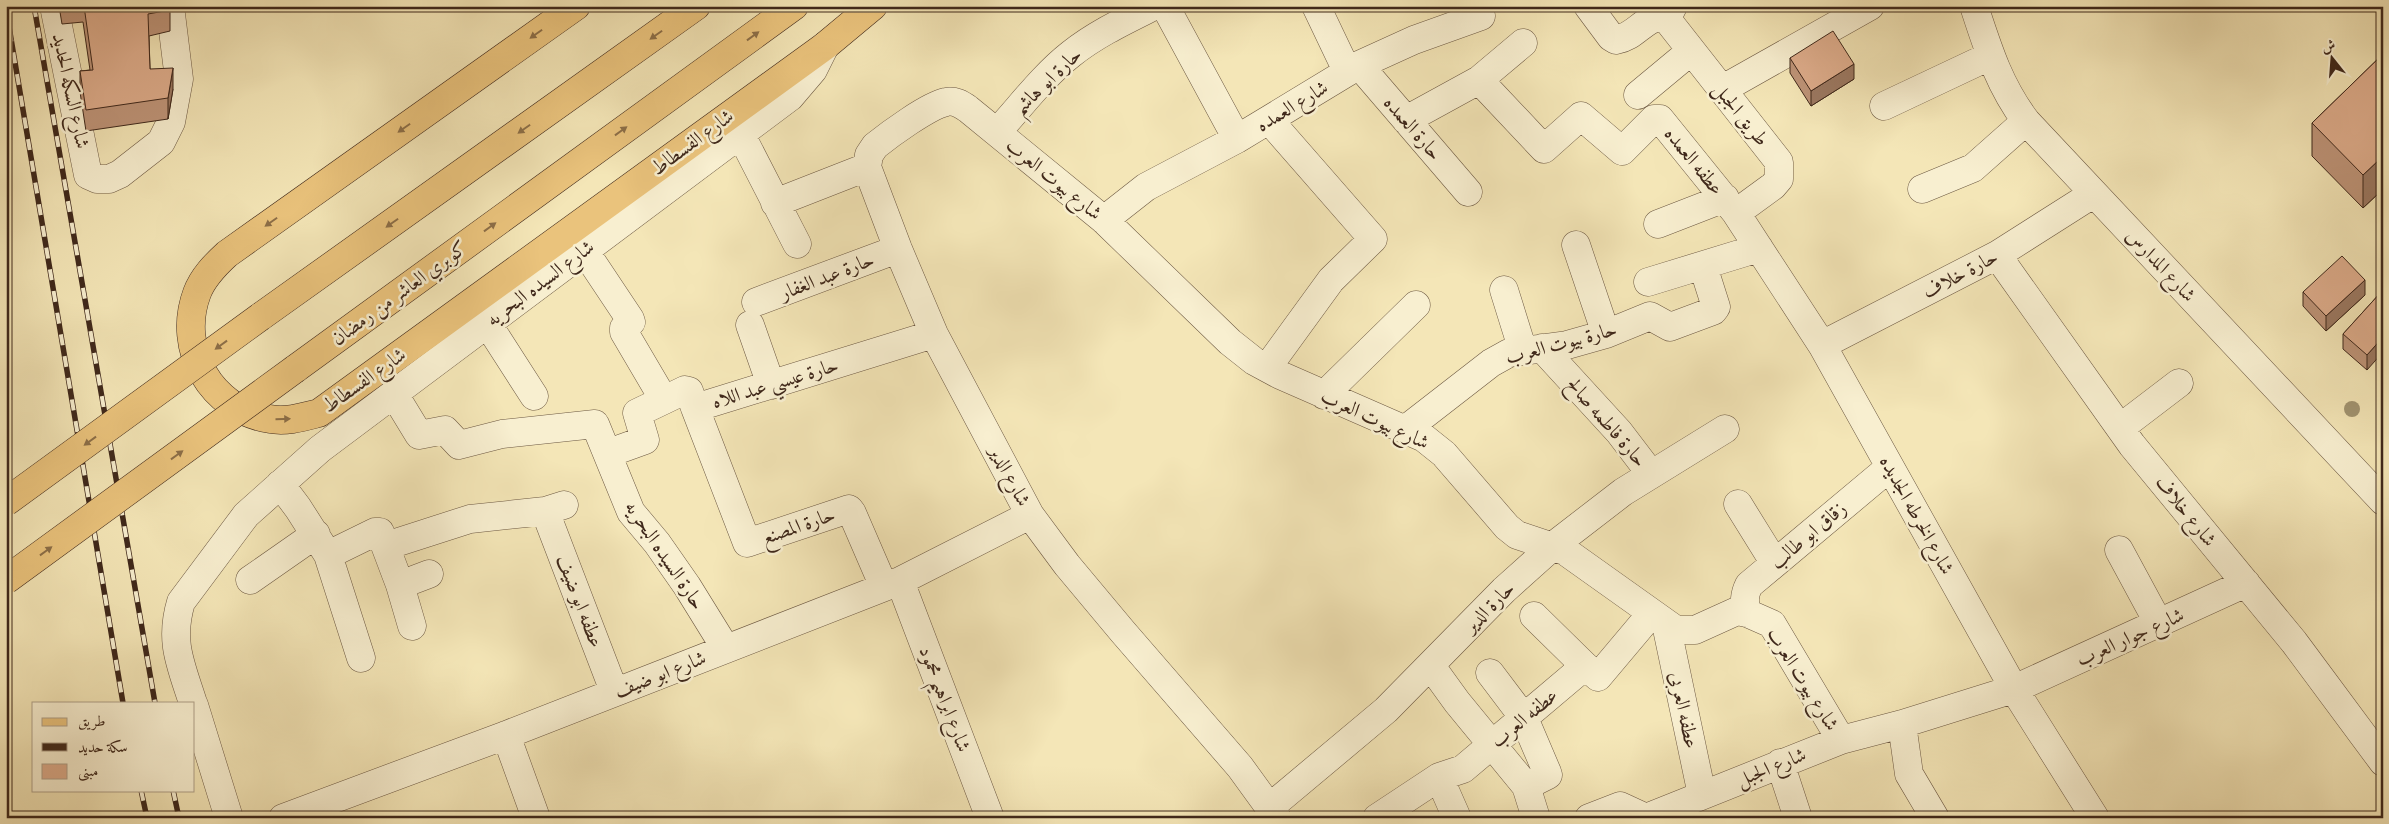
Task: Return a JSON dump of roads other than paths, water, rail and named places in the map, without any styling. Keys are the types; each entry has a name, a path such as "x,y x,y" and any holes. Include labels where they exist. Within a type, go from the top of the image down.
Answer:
{"main road":[{"name":"شارع الفسطاط","path":"576,6 227,254 210,271 198,292 191,316 191,340 197,363 209,384 226,402 248,414 271,420 296,419 319,413 825,46 872,6"},
{"path":"6,502 260,316 696,6"},
{"name":"كوبري العاشر من رمضان","path":"6,580 794,6"}],"street":[{"name":"شارع السكه الحديد","path":"54,6 88,175 97,179 109,179 120,174 161,142 171,122 179,79 170,6"},
{"name":"حارة ابو هاشم","path":"997,132 1042,82 1071,54 1115,25 1154,6"},
{"path":"1165,6 1237,139"},
{"name":"حارة العمده","path":"1316,6 1353,68 1406,120 1468,192"},
{"name":"شارع العمده","path":"1104,220 1146,187 1237,139 1353,68 1414,40 1478,17 1480,13 1477,6"},
{"path":"1588,6 1611,37 1616,40 1626,37 1655,16 1670,11"},
{"path":"1721,90 1870,6"},
{"name":"شارع المدارس","path":"1974,6 1999,79 2011,101 2026,121 2383,501"},
{"name":"طريق الجبل","path":"1670,11 1669,22 1779,162 1779,179 1773,186 1730,206"},
{"path":"1406,120 1479,80 1523,43"},
{"name":"شارع السيده البحريه","path":"192,702 177,652 174,633 177,614 181,602 246,515 320,449 790,97 814,70 825,46"},
{"path":"1638,95 1691,51"},
{"path":"1884,106 1990,56"},
{"name":"عطفه العمده","path":"1479,80 1544,150 1581,116 1622,151 1654,119 1660,119 1730,206"},
{"name":"شارع بيوت العرب","path":"868,167 869,155 875,146 946,102 961,104 1104,220 1230,342 1267,368 1424,438 1444,454 1512,531 1529,540 1564,551 1676,630 1695,630 1736,611 1747,613 1772,624 1841,740"},
{"path":"1267,368 1331,280 1373,239 1269,120"},
{"path":"1922,189 1973,168 2026,121"},
{"path":"740,134 798,244"},
{"path":"775,203 868,167"},
{"name":"شارع الدير","path":"868,167 898,249 934,334 1030,515 1067,565 1123,632 1240,766 1273,813"},
{"name":"حارة خلاف","path":"1822,345 1997,255 2093,194"},
{"path":"1658,224 1730,206"},
{"name":"شارع الخرطه الجديده","path":"1730,206 1822,345 2014,689 2095,818"},
{"path":"1576,245 1606,334"},
{"path":"1648,282 1759,248"},
{"name":"حارة عبد الغفار","path":"771,385 753,314 898,249"},
{"path":"584,250 630,319 631,322 624,328 624,332 664,400"},
{"name":"شارع خلاف","path":"1997,255 2120,428 2294,642 2383,762"},
{"name":"حارة بيوت العرب","path":"1406,429 1509,352 1567,345 1606,334 1650,316 1670,327 1715,309 1703,266"},
{"path":"1504,290 1532,349"},
{"path":"1324,395 1416,304"},
{"path":"487,323 534,396"},
{"name":"حارة عيسي عبد اللاه","path":"608,453 645,440 637,413 687,389 695,408 934,334"},
{"name":"حارة فاطمه صالح","path":"1532,349 1619,432 1651,474"},
{"path":"2120,428 2179,383"},
{"name":"حارة السيده البحريه","path":"394,394 419,435 445,430 459,445 502,434 595,424 631,512 657,543 687,586 726,649"},
{"name":"حارة المصنع","path":"695,408 747,543 849,509 892,584"},
{"name":"حارة الدير","path":"1273,813 1386,710 1504,590 1553,546 1623,492 1726,429"},
{"name":"زقاق ابو طالب","path":"1747,613 1744,604 1749,585 1774,562 1890,467"},
{"path":"280,484 322,544 361,658"},
{"path":"1738,504 1774,562"},
{"name":"عطفه ابو ضيف","path":"386,546 470,519 555,508 614,691"},
{"name":"شارع ابو ضيف","path":"283,818 506,735 614,691 892,584 1030,515"},
{"path":"250,580 322,544 380,532 400,585 412,626"},
{"path":"2119,550 2159,624"},
{"path":"400,585 429,574"},
{"name":"شارع جوار العرب","path":"2014,689 2246,583"},
{"name":"شارع ابراهيم محمود","path":"892,584 990,818"},
{"path":"1534,616 1598,677 1659,619"},
{"name":"عطفه العربى","path":"1659,619 1702,795"},
{"path":"1431,666 1526,786 1536,818"},
{"name":"عطفه العرب","path":"1377,818 1439,777 1463,769 1585,666"},
{"path":"1490,673 1524,718 1548,775 1526,786"},
{"name":"شارع الجبل","path":"1589,818 1620,806 1646,818 1841,740 1902,724 2014,689"},
{"name":"شارع السيده البحريه","path":"195,710 229,818"},
{"path":"1902,724 1909,774 1935,818"},
{"path":"506,735 536,818"},
{"path":"1780,763 1798,818"},
{"path":"1439,777 1457,818"}],"railway":[{"path":"34,6 155,702"},
{"path":"6,9 123,702"},
{"path":"141,792 147,818"},
{"path":"173,792 179,818"}]}
